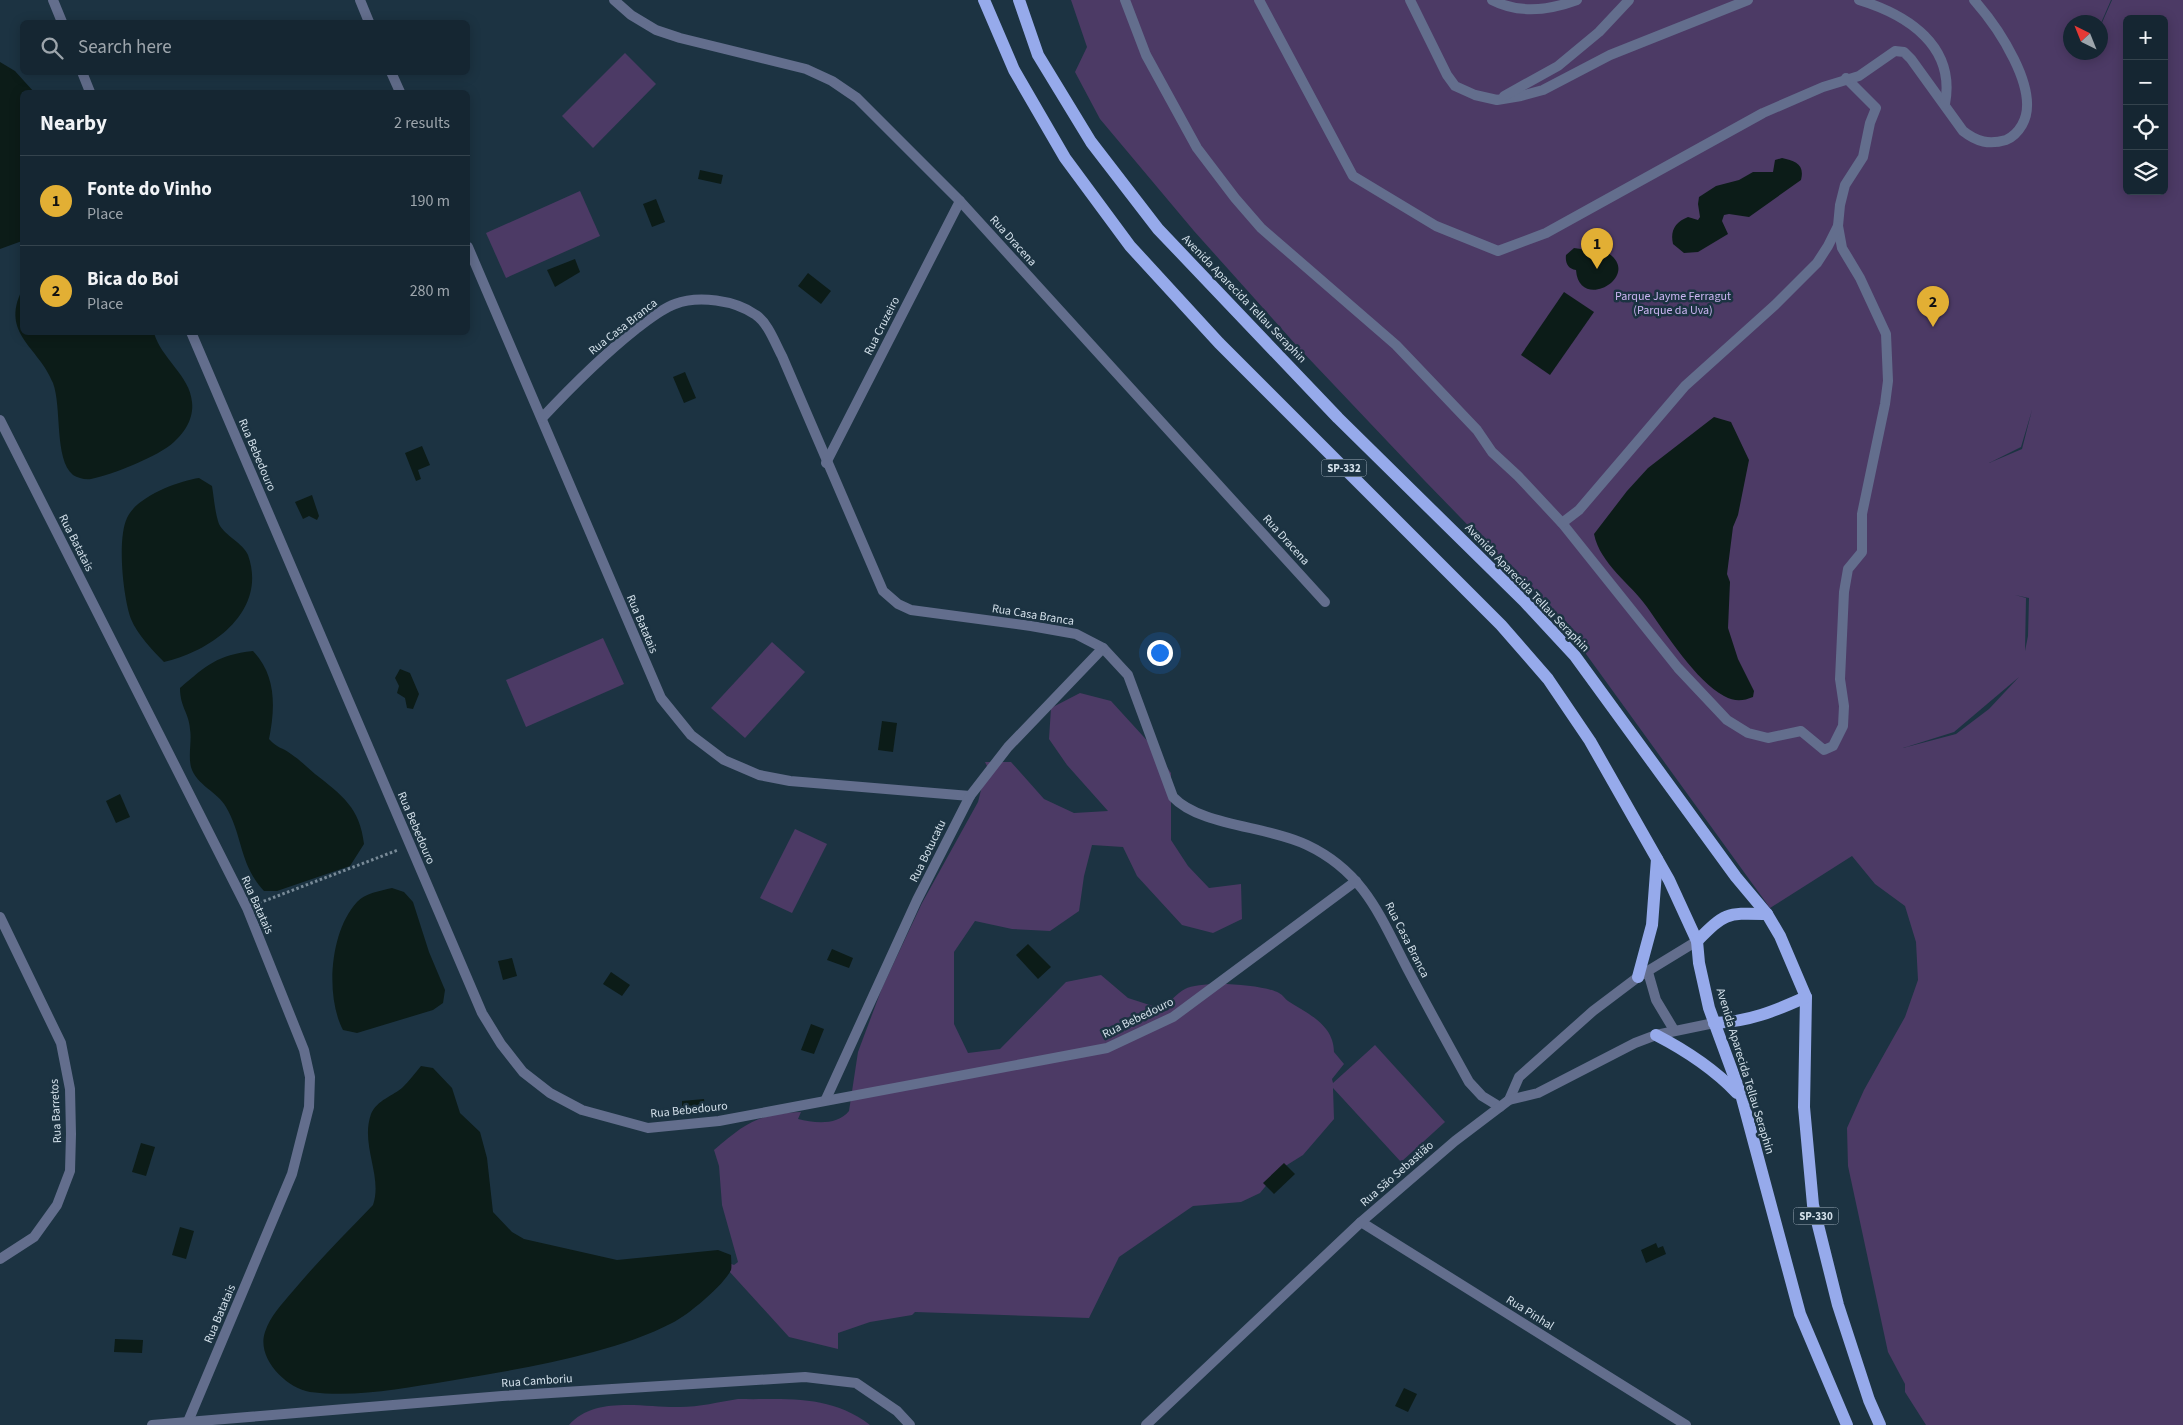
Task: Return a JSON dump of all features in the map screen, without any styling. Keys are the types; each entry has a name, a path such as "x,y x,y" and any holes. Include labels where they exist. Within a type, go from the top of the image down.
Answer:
{"main road":[{"name":"Avenida Aparecida Tellau Seraphin","path":"984,0 1014,70 1065,158 1130,246 1219,343 1501,625 1548,679 1590,741 1657,859 1697,941 1699,963 1714,1023 1742,1098 1800,1314 1847,1425"},
{"name":"Avenida Aparecida Tellau Seraphin","path":"1019,0 1038,55 1091,142 1158,229 1338,418 1524,601 1575,656 1736,877 1767,914 1780,936 1806,997 1804,1106 1813,1206 1838,1305 1869,1400 1880,1425"},
{"path":"1643,975 1652,925 1657,859"},
{"path":"1697,941 1720,919 1736,913 1767,914"},
{"path":"1714,1023 1746,1020 1773,1012 1806,997"},
{"path":"1656,1035 1695,1056 1720,1075 1742,1098"}],"street":[{"path":"53,0 61,20"},
{"path":"360,0 368,20"},
{"name":"Rua Dracena","path":"614,0 631,15 656,30 680,38 806,69 832,81 857,98 960,201 1325,602"},
{"path":"1125,0 1146,55 1197,148 1235,198 1261,228 1396,346 1477,430 1492,452 1518,476 1562,523 1678,668 1727,720 1748,733 1768,738 1801,731 1824,750 1833,746 1843,726 1844,706 1840,679 1844,592 1848,569 1862,552 1860,536 1863,506 1885,404 1888,381 1886,334 1860,278 1842,248 1838,226"},
{"path":"1259,0 1353,176 1436,226 1498,251 1546,234 1764,113 1846,78 1858,76 1895,51 1904,52 1934,94 1945,104 1963,131 1974,140 1988,144 2011,138 2027,118 2027,93 1991,20 1974,0"},
{"path":"1410,0 1447,75 1455,86 1475,95 1497,100 1542,90 1610,55 1748,0"},
{"path":"1492,0 1518,8 1539,10 1577,0"},
{"path":"1497,100 1558,66 1599,32 1629,0"},
{"path":"1859,0 1895,13 1932,43 1940,55 1947,80 1945,104"},
{"path":"83,75 89,90"},
{"path":"392,75 399,90"},
{"path":"1562,523 1578,510 1685,386 1776,305 1817,263 1828,246 1838,226 1845,185 1862,156 1870,123 1876,108 1846,78"},
{"name":"Rua Cruzeiro","path":"826,463 960,201"},
{"name":"Rua Batatais","path":"470,252 661,698 691,735 724,760 759,775 790,781 970,796"},
{"name":"Rua Casa Branca","path":"542,418 581,376 652,317 675,304 708,299 732,305 756,315 771,335 883,591 898,604 911,610 1076,634 1103,648 1128,675 1173,797 1181,806 1193,813 1272,832 1307,844 1342,868 1356,881 1370,897 1387,924 1407,967 1469,1082 1482,1096 1500,1107"},
{"name":"Rua Bebedouro","path":"192,335 482,1013 501,1044 523,1072 550,1093 582,1110 648,1128 720,1121 826,1099 1107,1048 1173,1017 1356,881"},
{"name":"Rua Batatais","path":"0,420 247,908 304,1050 310,1077 310,1106 292,1174 187,1424"},
{"name":"Rua Botucatu","path":"826,1099 917,900 970,796 1008,746 1103,648"},
{"name":"Rua Barretos","path":"0,917 61,1043 70,1089 72,1134 70,1171 57,1206 34,1237 0,1259"},
{"path":"1509,1100 1519,1077 1593,1011 1643,975 1697,941"},
{"path":"1643,975 1674,1030"},
{"name":"Rua São Sebastião","path":"1147,1425 1361,1222 1455,1141 1509,1100 1538,1093 1628,1046 1656,1035 1714,1023"},
{"name":"Rua Pinhal","path":"1361,1222 1686,1425"},
{"name":"Rua Camboriu","path":"152,1425 187,1424 502,1396 805,1377 856,1383 897,1411 910,1425"}],"path":[{"path":"247,908 410,845"}],"green space":[{"name":"Parque Jayme Ferragut (Parque da Uva)","path":"1071,0 2111,0 2104,15 2063,15 2063,60 2108,60 2108,15 2105,15 2112,0 2183,0 2183,1425 1926,1425 1905,1392 1905,1384 1888,1352 1848,1166 1847,1128 1864,1090 1905,1017 1918,980 1916,942 1905,906 1875,884 1852,856 1770,908 1565,625 1297,346 1194,231 1100,119 1075,72 1087,47","holes":["2032,410 2022,449 1989,463 2021,447","2015,595 2029,598 2028,636 2025,651 2026,598","2019,677 1989,709 1956,734 1903,748 1954,732"]},
{"path":"625,53 656,84 593,148 562,116"},
{"path":"580,191 600,236 506,278 486,233"},
{"path":"603,638 624,684 526,727 506,680"},
{"path":"772,642 805,672 745,738 711,708"},
{"path":"1080,693 1111,701 1153,747 1171,773 1171,840 1188,866 1209,888 1241,884 1242,919 1213,933 1182,925 1137,876 1123,847 1092,845 1084,876 1079,911 1050,931 1012,929 975,921 954,952 954,1024 968,1053 1000,1049 1066,982 1101,975 1128,998 1162,1009 1182,991 1193,986 1232,984 1260,987 1280,994 1324,1027 1333,1042 1334,1052 1344,1064 1332,1079 1333,1083 1375,1045 1445,1122 1401,1162 1333,1088 1334,1119 1303,1155 1279,1170 1260,1193 1241,1202 1193,1206 1119,1257 1089,1318 915,1312 912,1315 870,1322 838,1333 838,1349 789,1337 718,1259 734,1265 738,1262 722,1205 719,1166 714,1150 744,1127 773,1115 801,1112 798,1119 811,1122 825,1122 838,1119 849,1111 858,1052 882,988 922,903 978,802 987,766 985,762 1011,762 1044,799 1074,813 1108,811 1067,765 1049,739 1051,708"},
{"path":"795,829 827,844 792,913 760,898"},
{"path":"738,1399 790,1399 823,1403 855,1415 870,1425 569,1425 580,1416 607,1406 687,1407"}],"shaded area":[{"path":"0,62 15,71 32,90 20,90 20,242 0,249"},
{"path":"1782,158 1798,164 1802,170 1801,180 1749,217 1724,215 1722,221 1728,234 1698,252 1684,253 1673,244 1672,235 1677,224 1688,217 1698,220 1700,217 1699,197 1716,186 1739,180 1753,172 1773,172 1775,160"},
{"path":"700,170 723,175 721,184 698,179"},
{"path":"656,199 665,222 652,227 643,204"},
{"path":"1574,248 1586,252 1603,250 1608,253 1617,262 1618,271 1614,280 1597,290 1587,289 1580,283 1576,270 1569,267 1566,261 1566,255"},
{"path":"575,259 580,272 555,287 547,270"},
{"path":"808,273 831,291 821,304 798,286"},
{"path":"1564,292 1594,312 1550,375 1521,355"},
{"path":"20,295 20,333 16,318 16,305"},
{"path":"21,335 155,335 163,351 181,375 190,393 192,414 188,424 174,442 158,453 135,464 100,477 89,479 73,475 63,457 56,393 53,383 47,370"},
{"path":"685,372 696,398 684,403 673,377"},
{"path":"1714,417 1731,422 1749,460 1738,515 1733,527 1727,574 1730,582 1728,628 1738,659 1754,691 1753,697 1742,700 1735,700 1724,696 1713,689 1692,668 1640,598 1609,564 1597,545 1594,534 1627,491 1648,468"},
{"path":"422,446 430,465 418,470 421,479 416,481 405,453"},
{"path":"199,478 212,486 219,524 248,555 252,575 250,594 243,611 232,625 217,638 200,649 164,662 141,636 131,619 128,609 122,568 124,527 132,510 148,497 169,486"},
{"path":"312,495 319,516 317,520 309,516 303,519 295,502"},
{"path":"253,651 266,671 272,693 273,705 269,739 300,761 348,803 358,821 364,844 350,866 277,891 264,891 256,881 245,860 236,829 226,807 218,797 197,779 191,767 189,723 180,695 180,688 213,662 230,655"},
{"path":"400,669 410,673 419,694 413,709 407,708 405,698 397,693 399,686 395,678"},
{"path":"882,721 897,723 893,752 878,750"},
{"path":"120,794 130,817 116,823 106,801"},
{"path":"392,888 404,892 413,902 429,952 445,990 443,1003 433,1010 357,1033 343,1030 337,1016 332,982 336,946 341,929 348,914 360,899 364,896"},
{"path":"1028,944 1051,967 1038,979 1016,955"},
{"path":"832,949 853,958 849,968 827,960"},
{"path":"512,958 517,976 503,980 498,961"},
{"path":"611,972 630,985 622,996 603,984"},
{"path":"811,1024 824,1029 814,1054 801,1050"},
{"path":"421,1066 433,1068 452,1088 460,1113 480,1132 487,1158 493,1212 512,1232 524,1239 617,1260 718,1250 731,1255 731,1270 727,1276 704,1300 672,1323 621,1344 564,1360 449,1381 363,1393 328,1394 310,1392 292,1385 275,1370 265,1352 263,1342 267,1326 277,1310 302,1280 373,1205 375,1183 368,1137 371,1114 377,1105 403,1087"},
{"path":"704,1099 705,1111 682,1112 682,1101"},
{"path":"141,1143 155,1147 146,1176 132,1172"},
{"path":"1284,1163 1295,1174 1274,1194 1263,1183"},
{"path":"180,1227 194,1231 186,1259 172,1255"},
{"path":"1656,1243 1658,1248 1663,1246 1666,1254 1646,1263 1641,1250"},
{"path":"115,1339 143,1340 142,1353 114,1352"},
{"path":"1404,1388 1417,1394 1408,1412 1395,1406"}],"place":[{"name":"Fonte do Vinho","path":"1597,269"},
{"name":"Bica do Boi","path":"1933,327"}]}
